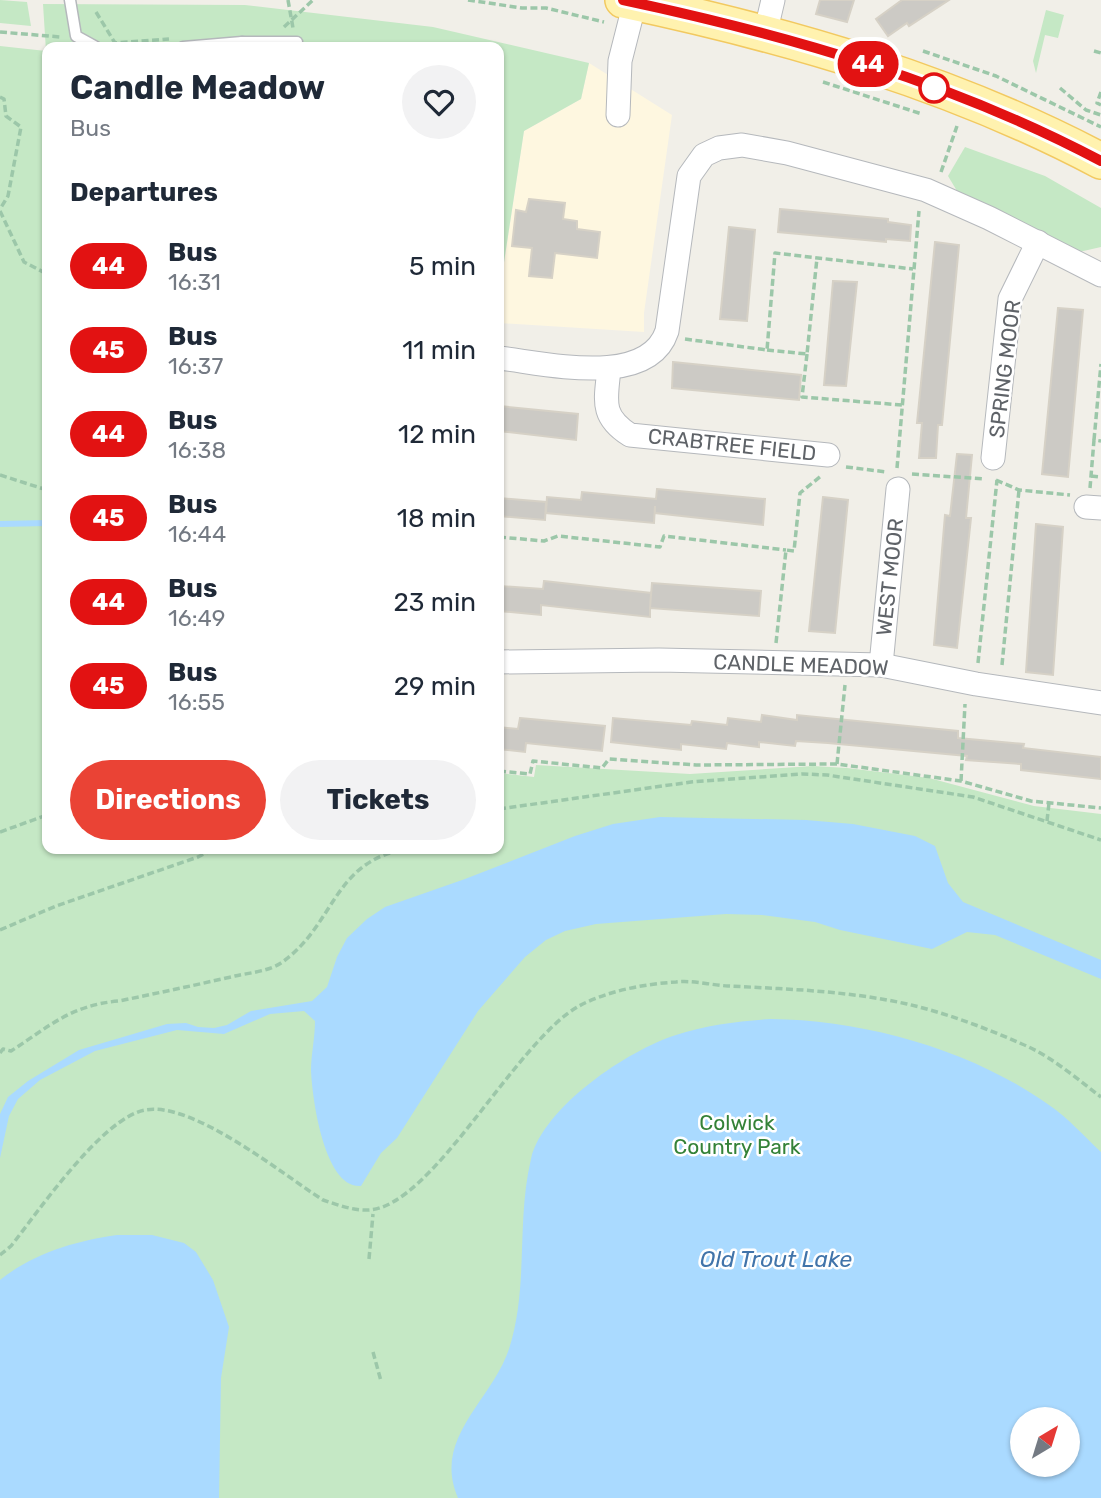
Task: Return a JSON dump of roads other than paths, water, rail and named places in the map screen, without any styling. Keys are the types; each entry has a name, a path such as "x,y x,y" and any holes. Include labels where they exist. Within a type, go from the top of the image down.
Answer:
{"main road":[{"path":"628,11 765,34 848,57 990,108 1101,161"}],"street":[{"path":"765,34 774,0"},
{"path":"618,115 620,61 628,11"},
{"path":"504,358 609,369 637,364 647,358 664,340 667,331 689,176 704,155 719,148 742,145 787,153 926,190 1038,242 1101,275"},
{"name":"SPRING MOOR","path":"995,469 1010,299 1038,242"},
{"name":"CRABTREE FIELD","path":"609,369 606,407 610,419 630,435 830,464"},
{"name":"WEST MOOR","path":"881,665 904,481"},
{"name":"CANDLE MEADOW","path":"504,662 774,662 881,665 1000,688 1101,703"}],"lane":[{"path":"70,0 76,37 86,42"}],"water":[{"path":"660,817 806,820 853,824 915,836 935,846 948,883 963,902 1101,960 1101,979 995,935 967,932 932,949 840,930 815,922 762,915 726,914 596,924 565,931 546,940 525,957 478,1011 397,1138 381,1153 361,1186 348,1183 329,1158 314,1100 311,1070 315,1021 304,1011 270,1014 224,1034 177,1030 95,1051 40,1080 18,1099 9,1116 0,1158 0,1114 8,1097 28,1081 79,1050 167,1024 186,1023 214,1028 227,1025 251,1011 312,1001 327,987 347,938 385,907 575,836 613,824"},
{"name":"Old Trout Lake","path":"771,1019 843,1025 880,1032 952,1054 986,1068 1049,1105 1101,1152 1101,1498 458,1498 452,1477 452,1457 458,1438 501,1368 515,1326 527,1183 531,1159 539,1139 569,1101 612,1067 635,1053 676,1035 723,1024"},
{"path":"117,1235 152,1235 184,1243 196,1252 213,1280 229,1327 221,1378 219,1498 0,1498 0,1280 41,1255"}],"waterway":[{"path":"0,524 42,523"}],"park label":[{"name":"Colwick Country Park","path":"737,1135"}]}
